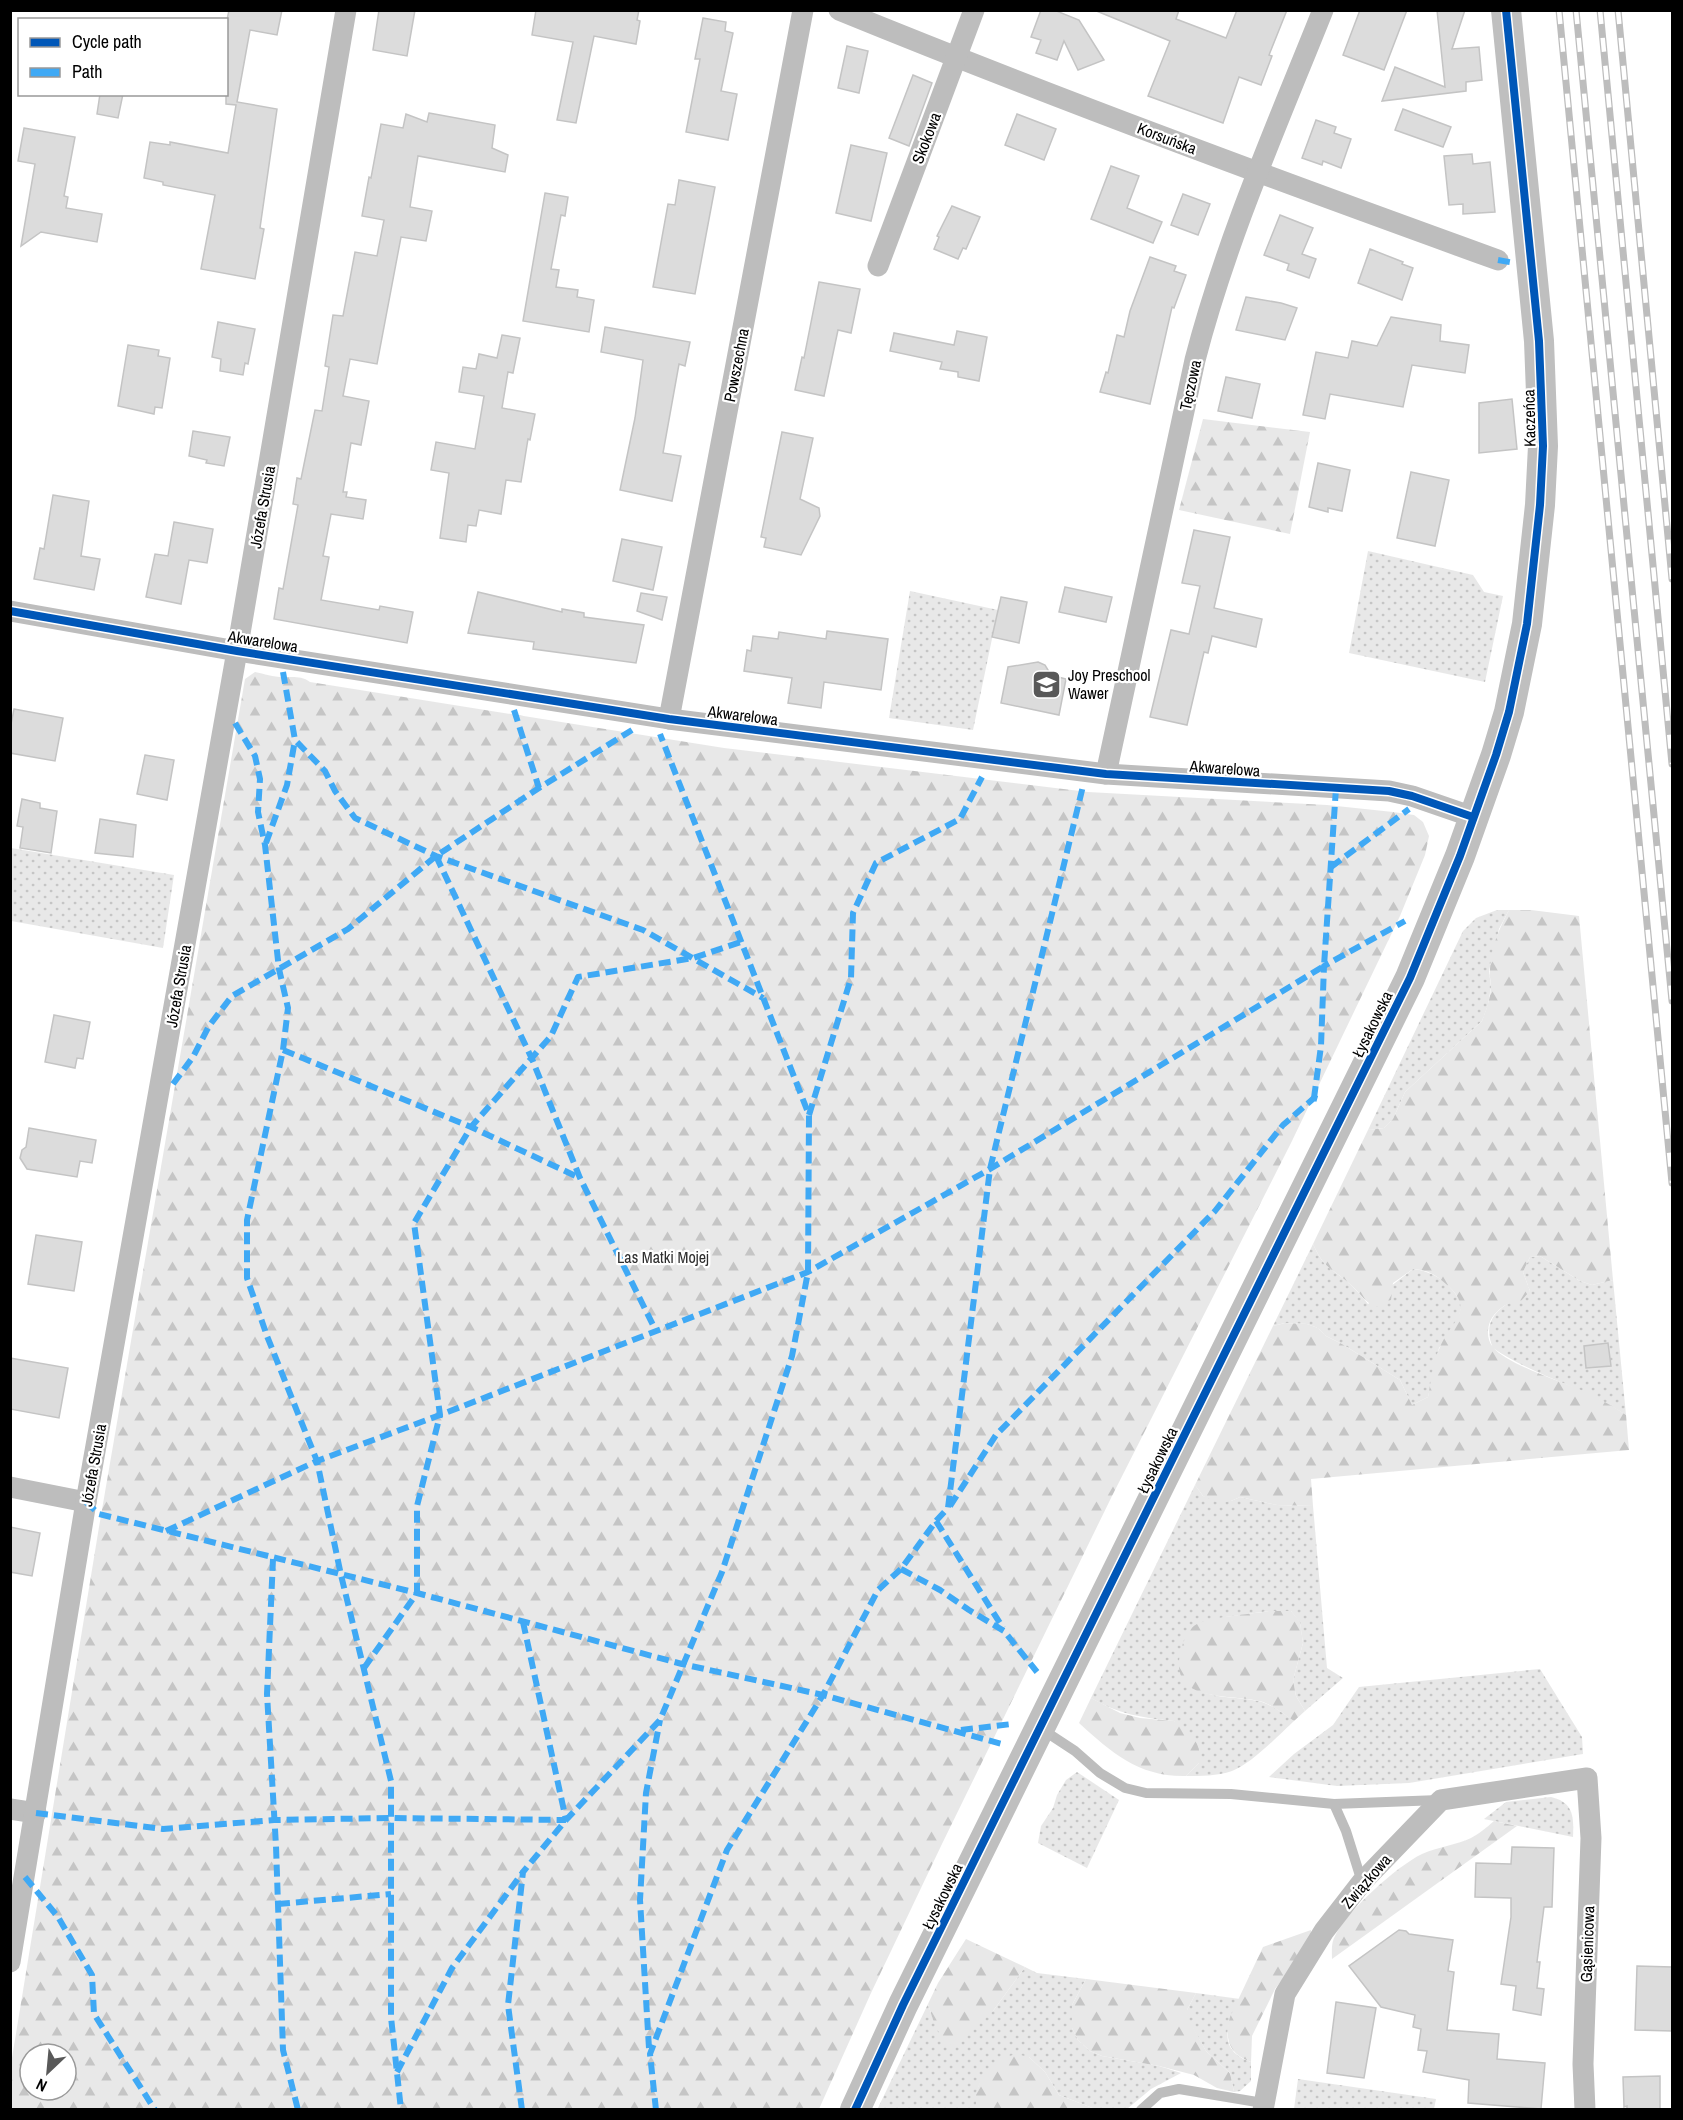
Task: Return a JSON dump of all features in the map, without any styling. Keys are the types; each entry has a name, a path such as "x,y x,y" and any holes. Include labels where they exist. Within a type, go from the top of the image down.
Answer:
{"street":[{"name":"Józefa Strusia","path":"10,1962 86,1502 237,651 346,10"},
{"name":"Powszechna","path":"669,719 803,10"},
{"name":"Korsuńska","path":"840,10 956,58 1258,173 1498,260"},
{"name":"Skokowa","path":"878,266 974,10"},
{"name":"Tęczowa","path":"1106,774 1195,360 1216,283 1323,10"},
{"name":"Kaczeńca","path":"1473,817 1496,755 1518,673 1533,576 1543,446 1539,341 1506,10"},
{"name":"Akwarelowa","path":"10,611 237,651 669,719 1106,774 1389,791 1412,796 1473,817"},
{"name":"Łysakowska","path":"855,2109 903,2005 1410,978 1444,898 1473,817"},
{"path":"10,1487 86,1502"},
{"name":"Gąsienicowa","path":"1441,1800 1587,1778 1591,1838 1583,2064 1585,2109"},
{"name":"Związkowa","path":"1263,2106 1285,1994 1324,1931 1362,1882 1441,1800"},
{"path":"10,1809 36,1813"}],"lane":[{"path":"1040,1728 1075,1751 1100,1773 1125,1788 1146,1793 1231,1794 1334,1804 1441,1800"},
{"path":"1334,1804 1346,1831 1362,1882"},
{"path":"1141,2109 1160,2093 1179,2090 1263,2106"}],"green space":[{"path":"1203,419 1310,432 1290,534 1179,510"},
{"path":"1368,551 1473,575 1484,592 1503,596 1485,682 1349,653"},
{"path":"910,591 998,610 973,730 889,718"},
{"name":"Las Matki Mojej","path":"255,672 278,677 298,677 310,682 724,748 1088,792 1327,805 1414,815 1423,822 1429,836 1425,855 1400,916 1291,1143 1112,1496 941,1846 819,2109 11,2109 11,2064 99,1527 245,679"},
{"path":"11,848 174,875 163,948 11,921"},
{"path":"1497,910 1509,910 1499,929 1489,971 1491,987 1488,1005 1482,1021 1405,1092 1393,1119 1384,1128 1368,1130 1463,931 1476,918"},
{"path":"1509,910 1531,910 1579,916 1613,1280 1592,1285 1580,1281 1540,1256 1530,1257 1523,1272 1530,1291 1520,1302 1504,1306 1493,1316 1489,1325 1489,1339 1493,1347 1509,1360 1587,1393 1626,1415 1629,1450 1311,1479 1313,1506 1277,1505 1240,1497 1219,1503 1203,1496 1195,1485 1273,1326 1285,1323 1307,1324 1318,1328 1326,1336 1400,1380 1412,1405 1428,1397 1432,1371 1438,1353 1459,1315 1459,1301 1455,1293 1434,1275 1413,1269 1393,1283 1391,1300 1377,1307 1366,1301 1326,1264 1313,1244 1368,1130 1384,1128 1393,1119 1405,1092 1482,1021 1491,988 1492,953"},
{"path":"1313,1244 1321,1259 1352,1286 1368,1304 1413,1269 1435,1276 1454,1291 1462,1305 1457,1323 1439,1348 1428,1397 1412,1405 1400,1380 1326,1336 1318,1328 1307,1324 1285,1323 1273,1326"},
{"path":"1540,1256 1580,1281 1592,1285 1613,1280 1626,1415 1493,1348 1490,1337 1492,1319 1504,1306 1530,1291 1523,1272 1530,1257"},
{"path":"1195,1485 1203,1496 1231,1501 1240,1497 1277,1505 1313,1506 1327,1668 1343,1678 1305,1711 1296,1696 1293,1680 1303,1643 1300,1623 1291,1611 1269,1611 1226,1617 1190,1686 1217,1696 1262,1702 1294,1721 1239,1768 1221,1774 1186,1776 1199,1763 1174,1721 1131,1714 1111,1708 1091,1698"},
{"path":"1269,1611 1291,1611 1300,1622 1303,1643 1293,1680 1296,1696 1305,1711 1294,1721 1263,1702 1203,1693 1182,1679 1179,1665 1182,1646 1194,1626 1222,1618"},
{"path":"1540,1669 1582,1737 1583,1754 1409,1783 1337,1786 1269,1777 1294,1754 1333,1725 1359,1687"},
{"path":"1091,1698 1120,1713 1140,1718 1174,1721 1195,1737 1199,1750 1199,1763 1186,1776 1154,1772 1127,1761 1079,1723"},
{"path":"1077,1772 1119,1800 1087,1868 1038,1843 1041,1826 1053,1808 1057,1795 1066,1780"},
{"path":"1551,1797 1564,1802 1571,1811 1573,1837 1484,1819 1506,1802"},
{"path":"1494,1821 1517,1826 1332,1959 1333,1941 1341,1926 1361,1902 1387,1879 1422,1854 1471,1838"},
{"path":"1311,1930 1311,1937 1304,1951 1275,1989 1252,2036 1251,2062 1244,2059 1230,2045 1228,2025 1263,1947"},
{"path":"966,1939 1025,1967 993,2011 954,2047 948,2044 940,2034 928,2004 938,1983"},
{"path":"1025,1967 1037,1973 1086,1979 1072,2005 1072,2028 1078,2040 1090,2051 1102,2056 1159,2066 1181,2073 1151,2089 1127,2109 1095,2109 1059,2095 1045,2072 1029,2057 989,2072 979,2085 976,2109 877,2110 928,2004 933,2019 993,2011"},
{"path":"1086,1979 1196,1993 1187,2010 1188,2018 1206,2051 1230,2073 1234,2092 1217,2088 1194,2075 1102,2056 1090,2051 1078,2040 1072,2028 1072,2005"},
{"path":"1196,1993 1240,1999 1231,2017 1228,2035 1233,2050 1240,2057 1251,2062 1251,2081 1240,2091 1234,2092 1230,2073 1206,2051 1187,2018 1187,2010"},
{"path":"1016,2054 1029,2057 1045,2072 1059,2095 1095,2109 976,2109 976,2093 981,2079 1000,2059"},
{"path":"1298,2079 1436,2099 1434,2109 1294,2109"}],"building":[{"path":"229,10 282,10 277,35 250,30 237,102 277,109 260,228 264,229 255,279 201,269 215,195 163,185 163,182 144,178 150,142 170,145 170,142 228,153 236,105 226,104 226,96 228,96"},
{"path":"379,10 415,10 407,56 373,50"},
{"path":"536,10 639,10 637,20 640,21 636,44 594,36 576,123 557,120 573,42 532,35"},
{"path":"1041,10 1054,10 1079,20 1104,60 1078,70 1064,41 1057,60 1036,53 1041,40 1031,37"},
{"path":"1094,10 1179,10 1176,19 1226,38 1237,10 1287,10 1269,55 1272,56 1261,85 1239,77 1223,123 1148,96 1170,41"},
{"path":"1360,10 1407,10 1384,70 1343,55"},
{"path":"1437,10 1465,10 1452,49 1479,47 1482,80 1466,82 1466,91 1382,101 1395,67 1445,87"},
{"path":"703,18 726,22 725,31 733,33 721,91 737,94 728,140 686,132 700,59 695,59"},
{"path":"847,46 868,51 859,93 838,88"},
{"path":"913,75 932,83 909,146 889,138"},
{"path":"100,96 123,96 118,118 97,114"},
{"path":"1403,109 1451,127 1443,147 1395,130"},
{"path":"429,113 495,125 492,148 508,155 505,172 418,156 410,207 432,211 426,241 401,237 377,364 350,359 343,396 369,401 361,445 351,443 343,492 347,492 346,497 366,500 363,519 331,514 323,556 329,557 321,600 379,610 380,606 413,612 407,643 274,619 279,588 283,589 298,505 293,504 297,478 301,479 315,410 322,411 329,367 325,366 333,315 343,316 355,252 377,256 384,220 362,216 381,124 403,128 406,114 427,122"},
{"path":"1017,114 1056,129 1044,160 1005,145"},
{"path":"1316,120 1336,127 1334,133 1351,139 1341,168 1323,161 1322,165 1302,158"},
{"path":"24,128 75,137 64,196 68,197 66,208 102,214 97,242 41,232 21,246 35,164 18,161"},
{"path":"851,145 887,153 871,221 836,213"},
{"path":"1472,154 1473,164 1490,162 1495,212 1463,214 1463,204 1449,205 1444,156"},
{"path":"1111,166 1139,176 1127,208 1162,222 1153,243 1091,219"},
{"path":"679,180 715,187 695,294 653,287 668,204 675,205"},
{"path":"545,193 568,197 565,216 561,215 551,269 559,270 556,287 578,290 577,297 594,300 589,332 523,321"},
{"path":"1183,194 1210,204 1198,235 1171,225"},
{"path":"952,206 980,217 966,249 963,248 958,259 934,249 939,237 937,236"},
{"path":"1280,215 1313,228 1302,254 1316,259 1309,278 1287,270 1289,264 1264,255"},
{"path":"1370,249 1413,268 1402,300 1358,283"},
{"path":"1150,257 1176,266 1174,271 1186,275 1174,308 1172,307 1150,404 1100,392 1106,372 1108,373 1117,335 1124,337 1130,311"},
{"path":"819,282 860,289 851,333 838,330 824,396 795,390 802,357 804,358"},
{"path":"1246,297 1297,308 1285,340 1236,330"},
{"path":"1391,317 1441,325 1440,341 1469,345 1465,373 1412,365 1403,407 1330,394 1325,419 1303,415 1316,352 1348,358 1352,341 1377,346"},
{"path":"218,322 255,329 248,364 245,363 243,375 220,371 221,359 212,357"},
{"path":"605,327 690,342 685,366 679,364 663,453 681,456 672,501 620,490 635,418 643,360 601,352"},
{"path":"957,331 987,337 979,381 958,377 958,372 940,369 942,362 890,351 894,333 954,345"},
{"path":"502,335 520,338 513,373 508,372 502,408 535,414 530,440 528,439 521,482 506,480 501,514 479,510 476,526 468,525 466,542 440,538 449,473 431,470 436,442 475,449 484,396 459,392 463,367 476,369 479,354 497,358"},
{"path":"128,345 159,350 158,356 170,358 162,408 155,407 154,414 118,406"},
{"path":"1226,377 1260,384 1252,418 1218,411"},
{"path":"1512,399 1517,449 1479,453 1479,403"},
{"path":"193,431 230,437 224,466 206,463 207,460 189,456"},
{"path":"782,432 813,438 800,499 819,508 820,516 801,555 764,547 766,538 761,537"},
{"path":"1318,463 1350,470 1342,511 1328,508 1328,512 1309,507"},
{"path":"1411,472 1449,480 1435,546 1397,538"},
{"path":"53,495 89,501 81,556 100,559 94,590 34,579 40,548 44,549"},
{"path":"174,522 213,529 207,563 189,560 181,604 146,597 155,554 168,556"},
{"path":"1194,530 1230,537 1214,608 1262,619 1256,647 1212,636 1208,653 1204,652 1187,725 1150,717 1171,630 1189,634 1200,586 1182,583"},
{"path":"622,539 662,547 653,590 613,581"},
{"path":"1065,587 1112,597 1106,622 1059,612"},
{"path":"478,592 562,612 562,609 584,613 584,617 644,625 636,663 533,649 534,642 468,633"},
{"path":"641,593 667,597 662,620 637,611"},
{"path":"1001,597 1027,602 1019,643 992,637"},
{"path":"827,631 888,639 881,690 824,682 821,708 788,703 792,678 744,671 747,650 751,651 753,636 778,639 779,632 826,639"},
{"path":"1038,662 1045,665 1051,675 1066,679 1059,715 1001,703 1008,667"},
{"path":"14,709 63,718 55,761 10,753 10,729"},
{"path":"145,755 174,760 167,800 137,794"},
{"path":"22,799 40,803 40,808 57,811 51,853 20,848 23,827 17,826"},
{"path":"100,819 136,825 133,857 95,853"},
{"path":"54,1015 90,1022 83,1059 77,1058 75,1068 45,1062"},
{"path":"29,1128 96,1140 92,1163 80,1161 77,1177 27,1169 20,1158 22,1150 26,1147"},
{"path":"36,1235 82,1242 74,1291 28,1284"},
{"path":"1608,1343 1611,1366 1586,1368 1584,1346"},
{"path":"10,1358 68,1368 59,1418 10,1409"},
{"path":"10,1527 40,1533 32,1576 10,1572"},
{"path":"1512,1847 1554,1848 1552,1907 1544,1907 1537,1962 1540,1962 1537,1988 1544,1989 1541,2015 1513,2010 1516,1986 1501,1984 1511,1917 1511,1898 1475,1897 1476,1863 1511,1864"},
{"path":"1399,1930 1409,1934 1453,1940 1448,1971 1454,1972 1447,2030 1499,2034 1497,2059 1545,2063 1541,2109 1468,2103 1469,2080 1423,2072 1427,2051 1418,2050 1421,2029 1413,2027 1415,2015 1381,2007 1349,1966"},
{"path":"1637,1966 1672,1967 1672,2031 1635,2030"},
{"path":"1336,2002 1376,2008 1364,2078 1327,2073"},
{"path":"1660,2076 1660,2109 1627,2109 1627,2106 1624,2107 1623,2077"}],"railway":[{"path":"1559,10 1672,1183"},
{"path":"1576,10 1672,1001"},
{"path":"1600,10 1672,764"},
{"path":"1618,10 1672,579"}],"marked path":[{"path":"1498,260 1515,263"},
{"path":"283,672 295,740 325,771 335,791 355,818 436,856 643,930 763,998"},
{"path":"514,710 539,788"},
{"path":"235,723 255,756 260,779 258,812 265,845 279,969 288,1008 283,1050 247,1220 247,1278 267,1336 317,1461 341,1575 391,1781 391,2017 401,2110"},
{"path":"173,1084 193,1057 209,1026 232,996 348,929 436,856 632,730"},
{"path":"522,2110 508,2005 523,1872 566,1820 660,1720 722,1572 792,1356 808,1272 809,1115 660,734"},
{"path":"266,843 287,785 295,740"},
{"path":"809,1115 851,978 853,913 876,863 960,819 982,777"},
{"path":"656,2110 650,2054 727,1850 823,1695 878,1590 901,1569 948,1508 990,1169 1083,786"},
{"path":"166,1531 317,1461 808,1272 990,1169 1324,966 1336,788"},
{"path":"1331,867 1409,809"},
{"path":"436,856 532,1059 580,1178 656,1331"},
{"path":"1314,1098 1321,1046 1324,966 1405,921"},
{"path":"364,1668 417,1593 417,1506 440,1415 414,1223 471,1127 551,1036 578,977 693,958 741,942"},
{"path":"283,1050 471,1127 580,1178"},
{"path":"950,1506 996,1435 1215,1211 1283,1125 1314,1098 1321,1100"},
{"path":"86,1502 99,1514 417,1593 682,1664 823,1695 1002,1744"},
{"path":"936,1521 1003,1628"},
{"path":"273,1559 267,1694 276,1846 283,2050 298,2110"},
{"path":"901,1569 940,1590 1004,1631 1037,1672"},
{"path":"523,1622 566,1820"},
{"path":"649,2048 640,1900 646,1793 660,1720"},
{"path":"961,1730 1012,1724"},
{"path":"36,1813 163,1829 274,1820 391,1818 566,1820"},
{"path":"397,2072 452,1968 523,1872"},
{"path":"25,1877 58,1917 92,1975 94,2014 155,2110"},
{"path":"278,1904 391,1894"}],"cycle path":[{"path":"855,2110 903,2005 1410,978 1460,856 1496,755 1509,712 1527,624 1540,505 1543,446 1539,341 1506,10"},
{"path":"10,611 237,651 669,719 1106,774 1389,791 1412,796 1473,817"}],"place":[{"name":"Joy Preschool Wawer","path":"1047,684"}]}
